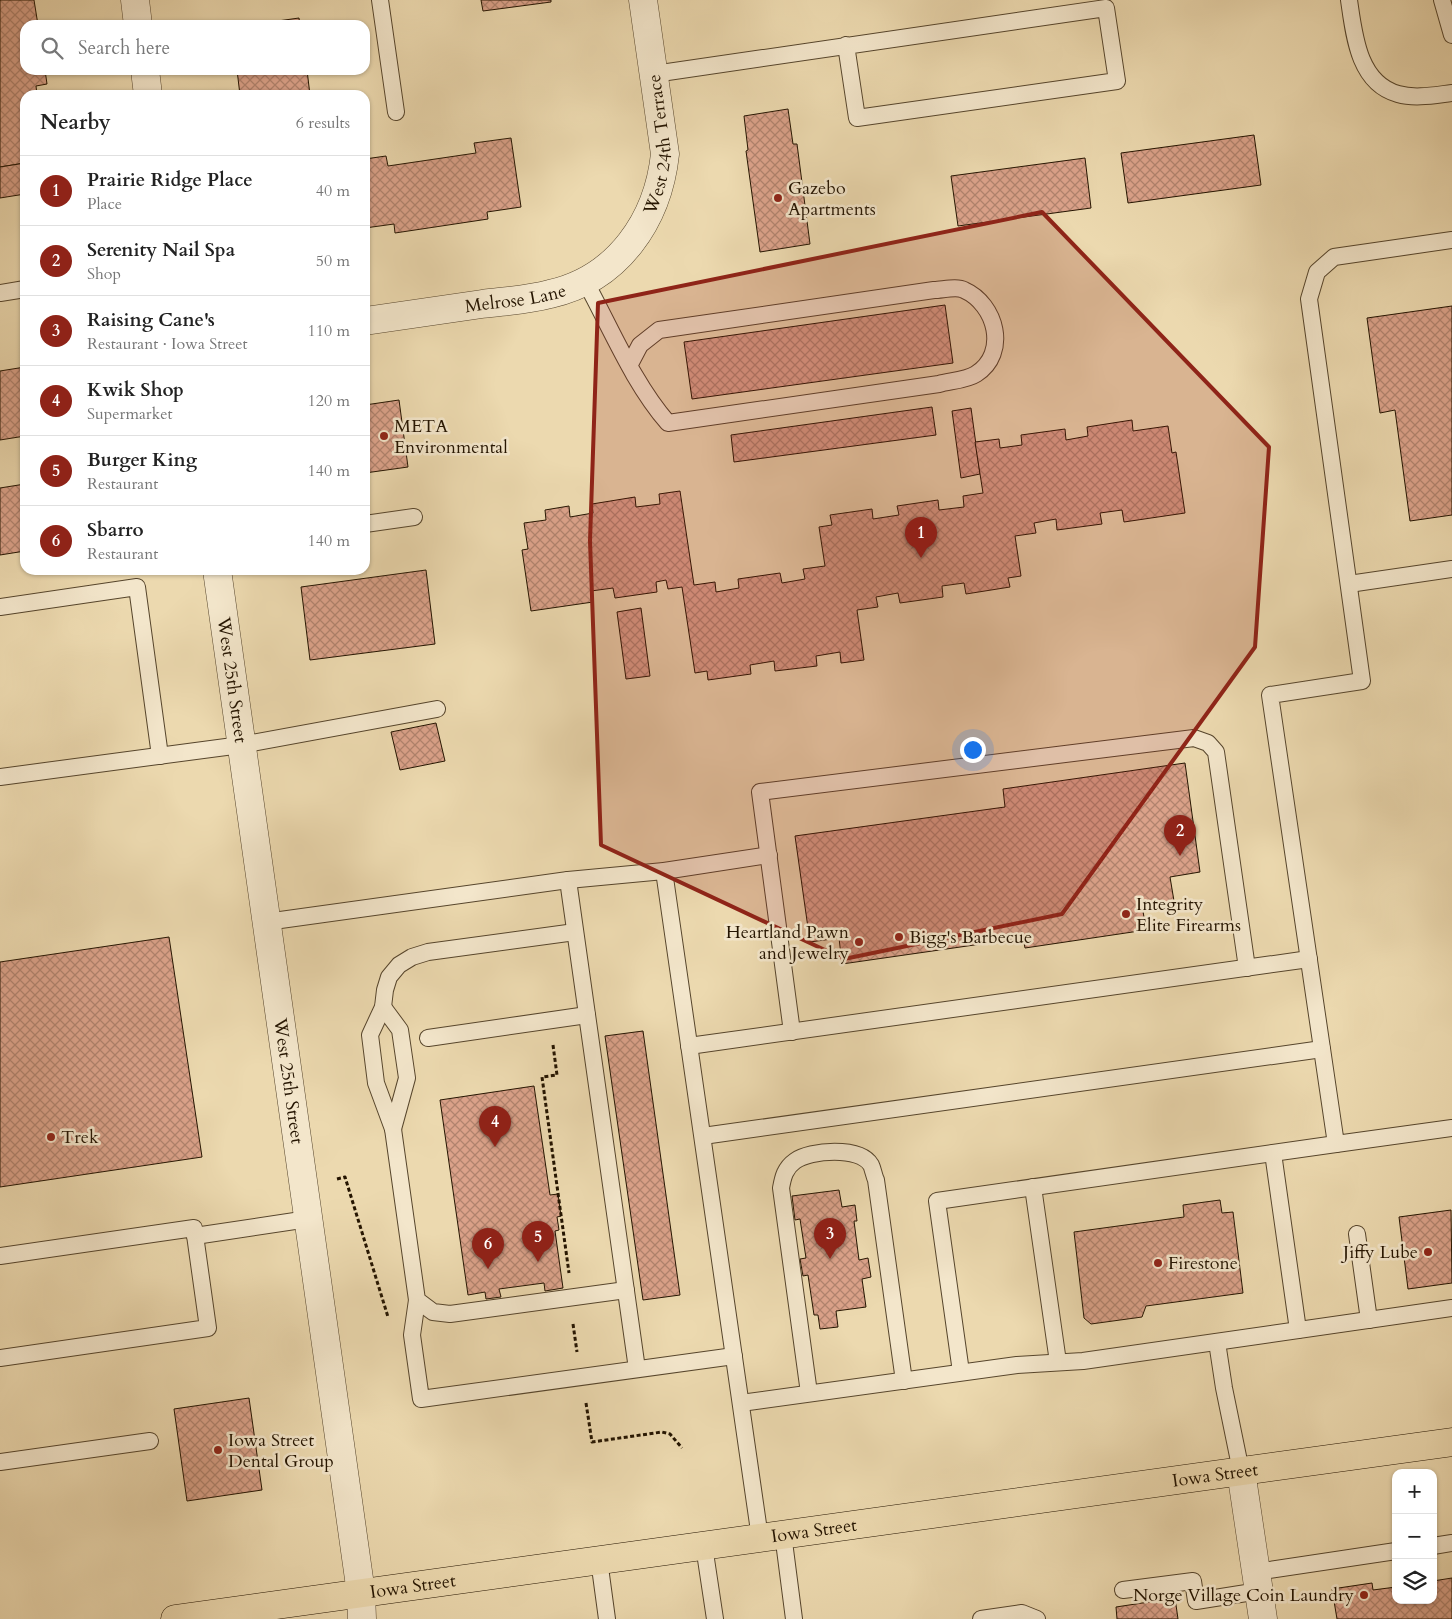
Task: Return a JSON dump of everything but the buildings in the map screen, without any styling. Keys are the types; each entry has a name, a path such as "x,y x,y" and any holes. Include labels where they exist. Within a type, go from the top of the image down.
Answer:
{"highway":[{"name":"Iowa Street","path":"175,1619 361,1606 599,1560 1452,1442"}],"street":[{"path":"134,0 137,20"},
{"name":"West 24th Terrace","path":"643,0 665,154 663,176 644,226"},
{"path":"146,75 147,90"},
{"name":"Melrose Lane","path":"370,319 551,294 585,281 603,270 624,252 644,226"},
{"name":"West 25th Street","path":"218,575 361,1606 369,1619"},
{"path":"1241,1471 1263,1619"}],"lane":[{"path":"380,0 396,112"},
{"path":"1349,0 1354,33 1363,63 1376,83 1398,94 1419,97 1452,93"},
{"path":"1442,0 1452,35"},
{"path":"654,74 846,45 1106,8 1117,80 857,118 846,45"},
{"path":"1336,1144 1270,695 1362,681 1309,299 1317,272 1334,257 1452,240"},
{"path":"585,281 630,364 652,404 668,423 939,384 976,374 993,358 996,333 986,304 963,289 934,290 659,330 640,345 630,364"},
{"path":"0,292 20,290"},
{"path":"370,523 414,517"},
{"path":"1349,584 1452,569"},
{"path":"0,607 136,587 160,756"},
{"path":"0,777 241,745 437,709"},
{"path":"792,1032 760,792 1194,738 1208,743 1216,752 1247,968"},
{"path":"266,922 568,880 664,871 769,855"},
{"path":"664,871 741,1403 772,1536 794,1619"},
{"path":"568,880 637,1369"},
{"path":"575,932 428,952 412,957 399,965 389,977 383,1007 370,1035 376,1083 393,1129 417,1300 412,1334 421,1399 734,1356"},
{"path":"690,1046 1309,959"},
{"path":"383,1007 400,1030 407,1078 393,1129"},
{"path":"428,1038 587,1015"},
{"path":"703,1136 1322,1049"},
{"path":"962,1372 937,1201 1452,1128"},
{"path":"809,1393 781,1188 784,1173 793,1162 803,1156 850,1152 861,1156 871,1165 876,1180 904,1380"},
{"path":"1273,1153 1298,1330"},
{"path":"1033,1187 1058,1362"},
{"path":"195,1236 308,1219"},
{"path":"0,1256 194,1228 208,1328 0,1358"},
{"path":"1357,1234 1369,1320"},
{"path":"417,1300 433,1312 450,1314 626,1290"},
{"path":"741,1403 1017,1365 1083,1361 1452,1308"},
{"path":"1217,1342 1224,1388 1241,1471"},
{"path":"0,1462 150,1441"},
{"path":"1437,1545 1452,1543"},
{"path":"704,1546 715,1619"},
{"path":"1123,1590 1193,1581 1196,1601 1257,1582 1392,1552"},
{"path":"599,1560 607,1619"},
{"path":"981,1619 1022,1613 1038,1619"}],"path":[{"path":"549,1021 557,1075 542,1078 571,1285 581,1377 592,1442 662,1432 670,1434 682,1448"}],"highlighted area":[{"path":"1042,212 1269,447 1255,647 1062,914 844,959 601,845 590,541 598,303"}],"place":[{"name":"Gazebo Apartments","path":"778,198"},
{"name":"META Environmental","path":"384,436"},
{"name":"Prairie Ridge Place","path":"921,558"},
{"name":"Serenity Nail Spa","path":"1180,856"},
{"name":"Integrity Elite Firearms","path":"1126,914"},
{"name":"Bigg's Barbecue","path":"899,937"},
{"name":"Heartland Pawn and Jewelry","path":"859,942"},
{"name":"Trek","path":"51,1137"},
{"name":"Kwik Shop","path":"495,1147"},
{"name":"Jiffy Lube","path":"1428,1252"},
{"name":"Raising Cane's","path":"830,1259"},
{"name":"Burger King","path":"538,1262"},
{"name":"Firestone","path":"1158,1263"},
{"name":"Sbarro","path":"488,1269"},
{"name":"Iowa Street Dental Group","path":"218,1450"},
{"name":"Norge Village Coin Laundry","path":"1364,1595"}]}
